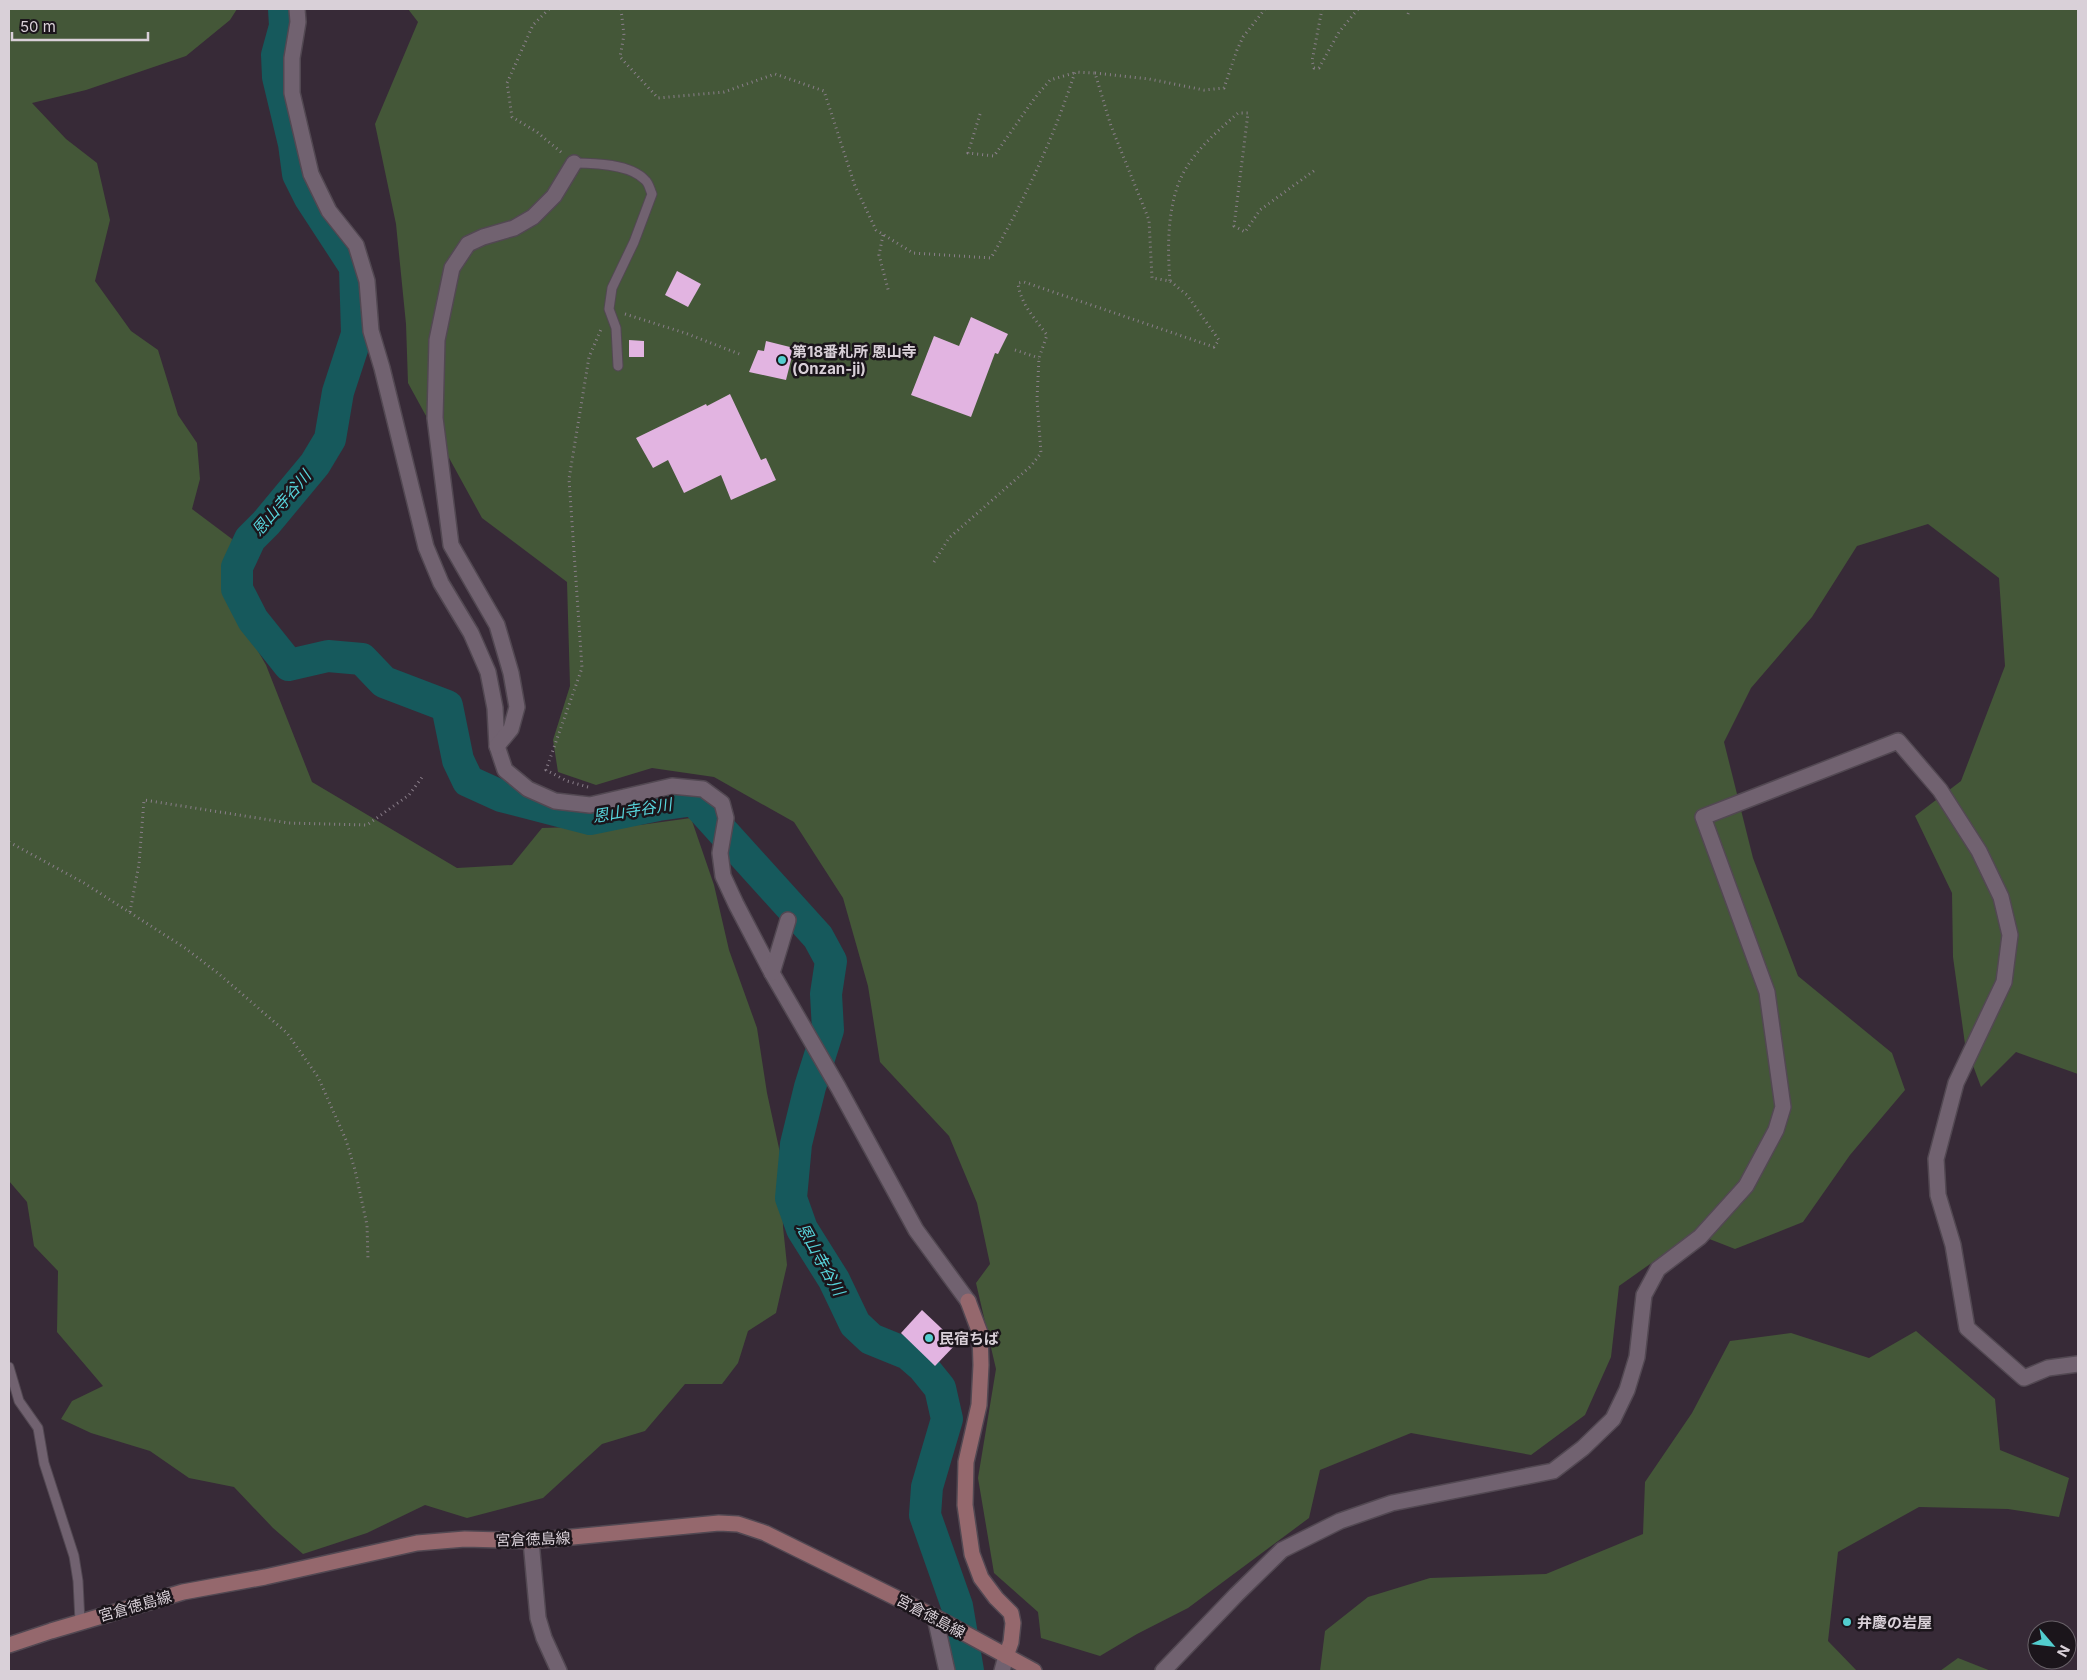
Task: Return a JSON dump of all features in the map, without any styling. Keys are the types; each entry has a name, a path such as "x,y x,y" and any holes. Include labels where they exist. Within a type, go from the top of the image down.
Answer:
{"main road":[{"path":"968,1301 980,1333 981,1364 980,1405 966,1462 965,1505 972,1554 982,1578 996,1598 1011,1613 1013,1623 1011,1642 1006,1656"},
{"name":"宮倉徳島線","path":"9,1645 183,1592 264,1577 417,1543 465,1539 531,1542 719,1522 738,1524 765,1533 940,1620 1034,1671"}],"street":[{"path":"297,9 298,22 292,58 292,93 311,174 329,211 356,245 367,281 371,331 382,368 426,547 441,583 471,633 488,672 495,708 498,746 505,770 528,789 555,801 590,805 672,786 703,789 722,803 726,818 720,853 723,876 772,973 838,1087 916,1230 968,1301"},
{"path":"498,746 511,729 517,706 511,673 497,625 451,545 435,418 437,340 452,268 468,244 483,237 514,228 533,217 554,196 574,163"},
{"path":"1163,1671 1282,1550 1340,1521 1392,1503 1553,1471 1583,1448 1613,1419 1627,1390 1637,1357 1644,1295 1658,1269 1700,1237 1746,1186 1776,1130 1783,1107 1767,992 1703,817 1898,741 1940,790 1979,851 2001,897 2010,935 2004,982 1956,1083 1936,1159 1938,1195 1953,1246 1967,1328 2024,1378 2048,1368 2078,1364"},
{"path":"772,973 788,920"},
{"path":"531,1542 538,1618 544,1638 559,1671"},
{"path":"940,1620 947,1671"},
{"path":"1002,1671 1006,1656"}],"lane":[{"path":"574,163 599,164 636,173 646,180 652,194 634,242 612,288 609,309 616,328 618,366"},
{"path":"9,1367 19,1401 38,1428 44,1463 74,1556 78,1581 80,1622"}],"path":[{"path":"549,9 533,26 506,83 512,117 537,132 574,163"},
{"path":"621,9 624,35 620,57 658,98 724,92 775,74 824,92 854,186 876,230 912,253 991,258 1019,209 1059,121 1075,72"},
{"path":"980,114 968,153 994,156 1034,99 1050,80 1075,72 1149,79 1204,90 1224,88 1236,50 1265,9"},
{"path":"1322,9 1312,61 1314,68 1319,68 1339,32 1358,9"},
{"path":"1408,14 1410,9"},
{"path":"934,562 949,538 1031,466 1041,453 1037,399 1039,358 1047,335 1029,311 1019,293 1018,283 1024,282 1214,347 1219,340 1187,295 1170,281 1152,278 1149,220 1111,126 1095,73"},
{"path":"1170,281 1167,244 1174,200 1187,166 1207,140 1238,113 1248,113 1234,226 1245,232 1260,210 1315,170"},
{"path":"883,235 879,255 889,293"},
{"path":"596,789 567,781 546,770 582,668 569,479 589,358 609,309 684,333 742,355"},
{"path":"1014,350 1039,358"},
{"path":"130,912 139,864 144,800 289,823 367,825 409,795 423,776"},
{"path":"9,842 84,883 185,948 213,969 287,1033 318,1077 346,1140 355,1170 367,1225 368,1260"}],"green space":[{"path":"9,9 237,9 230,20 186,56 86,90 32,103 66,139 97,163 110,220 95,281 131,331 158,350 178,415 197,443 200,479 192,509 232,539 228,599 266,665 312,782 457,868 512,865 542,828 640,825 691,818 714,885 729,950 757,1028 767,1093 782,1162 783,1227 787,1265 776,1313 748,1331 738,1363 722,1384 685,1384 645,1431 602,1444 543,1498 467,1518 425,1505 367,1533 303,1554 273,1528 234,1487 189,1478 150,1451 91,1433 61,1419 72,1401 103,1386 57,1332 58,1271 34,1246 27,1202 9,1181"},
{"path":"408,9 2078,9 2078,1074 2016,1052 1981,1087 1965,1044 1953,957 1952,893 1915,816 1961,781 2005,666 1999,578 1928,524 1857,546 1812,617 1751,688 1724,742 1753,858 1798,976 1892,1053 1905,1090 1850,1155 1803,1222 1735,1249 1694,1233 1619,1286 1611,1357 1585,1415 1531,1455 1411,1433 1320,1470 1309,1518 1188,1608 1137,1634 1100,1656 1041,1638 1038,1612 994,1573 978,1478 996,1369 976,1283 990,1264 977,1203 949,1136 880,1062 868,986 843,898 794,822 714,777 652,768 596,785 558,772 553,740 570,686 567,582 482,518 408,383 406,324 396,224 375,124 418,22"},
{"path":"1916,1331 1995,1399 2000,1450 2069,1478 2059,1517 2008,1509 1919,1507 1838,1552 1828,1641 1857,1671 1320,1671 1325,1631 1368,1597 1430,1578 1546,1574 1643,1534 1645,1482 1692,1413 1730,1341 1791,1333 1869,1358"},
{"path":"1958,1658 1991,1671 1940,1671"}],"building":[{"path":"677,271 701,284 688,307 665,295"},
{"path":"971,317 1008,334 998,354 995,353 971,417 911,395 934,336 959,346"},
{"path":"629,340 644,341 644,357 629,357"},
{"path":"766,341 794,348 786,380 749,372 758,350 764,351"},
{"path":"730,394 761,460 766,458 776,480 731,500 721,475 684,493 668,460 653,468 636,438"},
{"name":"民宿ちば","path":"922,1310 957,1343 935,1366 901,1333"}],"waterway":[{"name":"恩山寺谷川","path":"284,9 285,26 277,55 278,77 294,144 298,174 310,198 355,267 357,334 338,392 330,439 315,464 266,523 250,539 237,567 237,589 253,620 289,665 328,656 362,659 384,682 447,706 458,760 468,781 501,796 590,819 658,805 694,800 818,937 831,961 826,994 828,1030 810,1087 796,1144 791,1198 802,1229 834,1280 855,1324 871,1339 908,1354 923,1367 940,1388 947,1419 927,1487 925,1515 957,1606 968,1671"}],"place":[{"name":"第18番札所 恩山寺 (Onzan-ji)","path":"782,360"},
{"name":"民宿ちば","path":"929,1338"},
{"name":"弁慶の岩屋","path":"1847,1622"}]}
